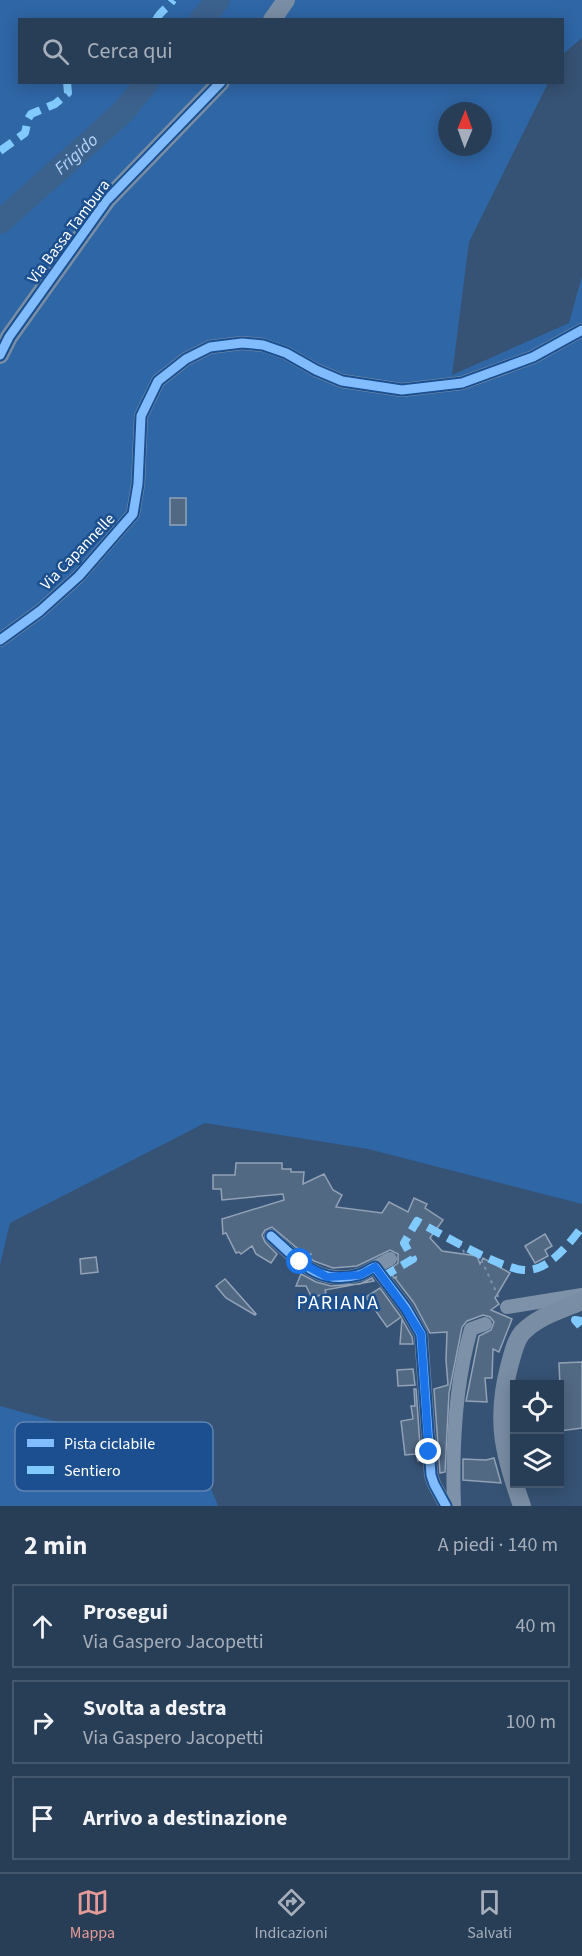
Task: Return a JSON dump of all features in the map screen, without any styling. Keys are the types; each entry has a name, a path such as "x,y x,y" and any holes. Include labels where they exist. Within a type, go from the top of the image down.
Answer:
{"street":[{"path":"273,18 286,0"},
{"name":"Via Bassa Tambura","path":"0,355 9,337 107,200 219,84"},
{"name":"Via Capannelle","path":"0,640 40,611 79,576 133,514 138,484 141,416 158,381 186,359 210,347 242,343 263,345 286,352 316,370 342,381 402,390 462,383 534,357 582,330"},
{"path":"271,1236 300,1262 322,1276 360,1275 390,1259"},
{"path":"375,1267 421,1334 431,1474 446,1506"},
{"path":"507,1307 582,1294"},
{"path":"522,1506 508,1466 501,1426 501,1401 512,1355 520,1335 540,1318 582,1301"},
{"path":"454,1506 452,1472 460,1378 471,1329 485,1324"}],"path":[{"path":"460,1243 464,1252 480,1257 493,1288 507,1307"}],"shaded area":[{"path":"0,0 582,0 582,38 564,53 564,18 18,18 18,84 548,84 469,242 452,375 569,323 582,276 582,1204 368,1149 205,1123 10,1223 0,1265"},
{"path":"0,1406 58,1422 15,1422 15,1491 212,1491 218,1506 0,1506"}],"building":[{"path":"170,498 186,498 186,525 170,525"},
{"path":"236,1163 282,1163 282,1169 304,1172 303,1184 324,1174 333,1190 342,1195 336,1207 382,1213 389,1202 408,1212 414,1198 427,1204 425,1208 443,1220 430,1238 442,1251 477,1256 480,1264 483,1258 510,1273 495,1298 499,1304 491,1310 512,1319 499,1352 493,1349 492,1378 485,1378 487,1402 466,1401 479,1336 491,1330 494,1322 490,1317 483,1315 467,1321 462,1327 449,1393 445,1472 440,1473 434,1389 448,1385 447,1332 430,1333 414,1303 395,1278 397,1277 394,1278 389,1270 398,1263 398,1254 390,1250 357,1266 333,1268 314,1261 309,1257 311,1254 303,1253 272,1227 265,1230 262,1235 265,1242 277,1254 271,1263 256,1254 252,1246 241,1254 236,1253 226,1233 223,1234 222,1219 284,1200 283,1194 222,1200 221,1189 213,1189 213,1175 235,1175"},
{"path":"545,1234 552,1246 545,1250 548,1256 535,1263 525,1246"},
{"path":"96,1257 98,1272 81,1274 80,1259"},
{"path":"301,1274 316,1282 331,1286 356,1284 325,1290 326,1293 312,1298 306,1286 296,1286"},
{"path":"225,1279 255,1315 226,1298 216,1286"},
{"path":"380,1288 401,1317 387,1327 366,1297"},
{"path":"402,1319 412,1337 413,1344 400,1344"},
{"path":"582,1362 582,1428 564,1430 564,1380 560,1380 559,1363"},
{"path":"413,1369 415,1385 398,1386 397,1370"},
{"path":"414,1389 416,1389 421,1460 418,1461 416,1454 405,1455 401,1421 413,1419 411,1406 415,1406"},
{"path":"494,1458 501,1483 463,1480 463,1459"}],"waterway":[{"name":"Frigido","path":"203,18 218,0"},
{"name":"Frigido","path":"0,222 123,112 145,84"}],"marked path":[{"path":"157,18 173,0"},
{"path":"0,151 25,133 31,114 55,104 68,93 67,84"},
{"path":"382,1277 413,1259 404,1243 417,1221 454,1242 501,1264 524,1270 541,1267 549,1262 564,1249 582,1227"},
{"path":"582,1321 575,1320 582,1328"}],"cycle path":[{"path":"0,355 9,337 107,200 219,84"},
{"path":"0,640 40,611 79,576 133,514 138,484 141,416 158,381 186,359 210,347 242,343 263,345 286,353 342,381 402,390 462,383 533,357 582,330"},
{"path":"271,1236 300,1262 320,1274 344,1277 360,1274 375,1267 406,1308 421,1334 431,1475 446,1506"}],"district":[{"name":"PARIANA","path":"338,1302"}],"route":[{"path":"300,1262 327,1277 360,1275 375,1267 405,1308 421,1334 429,1452"}]}
